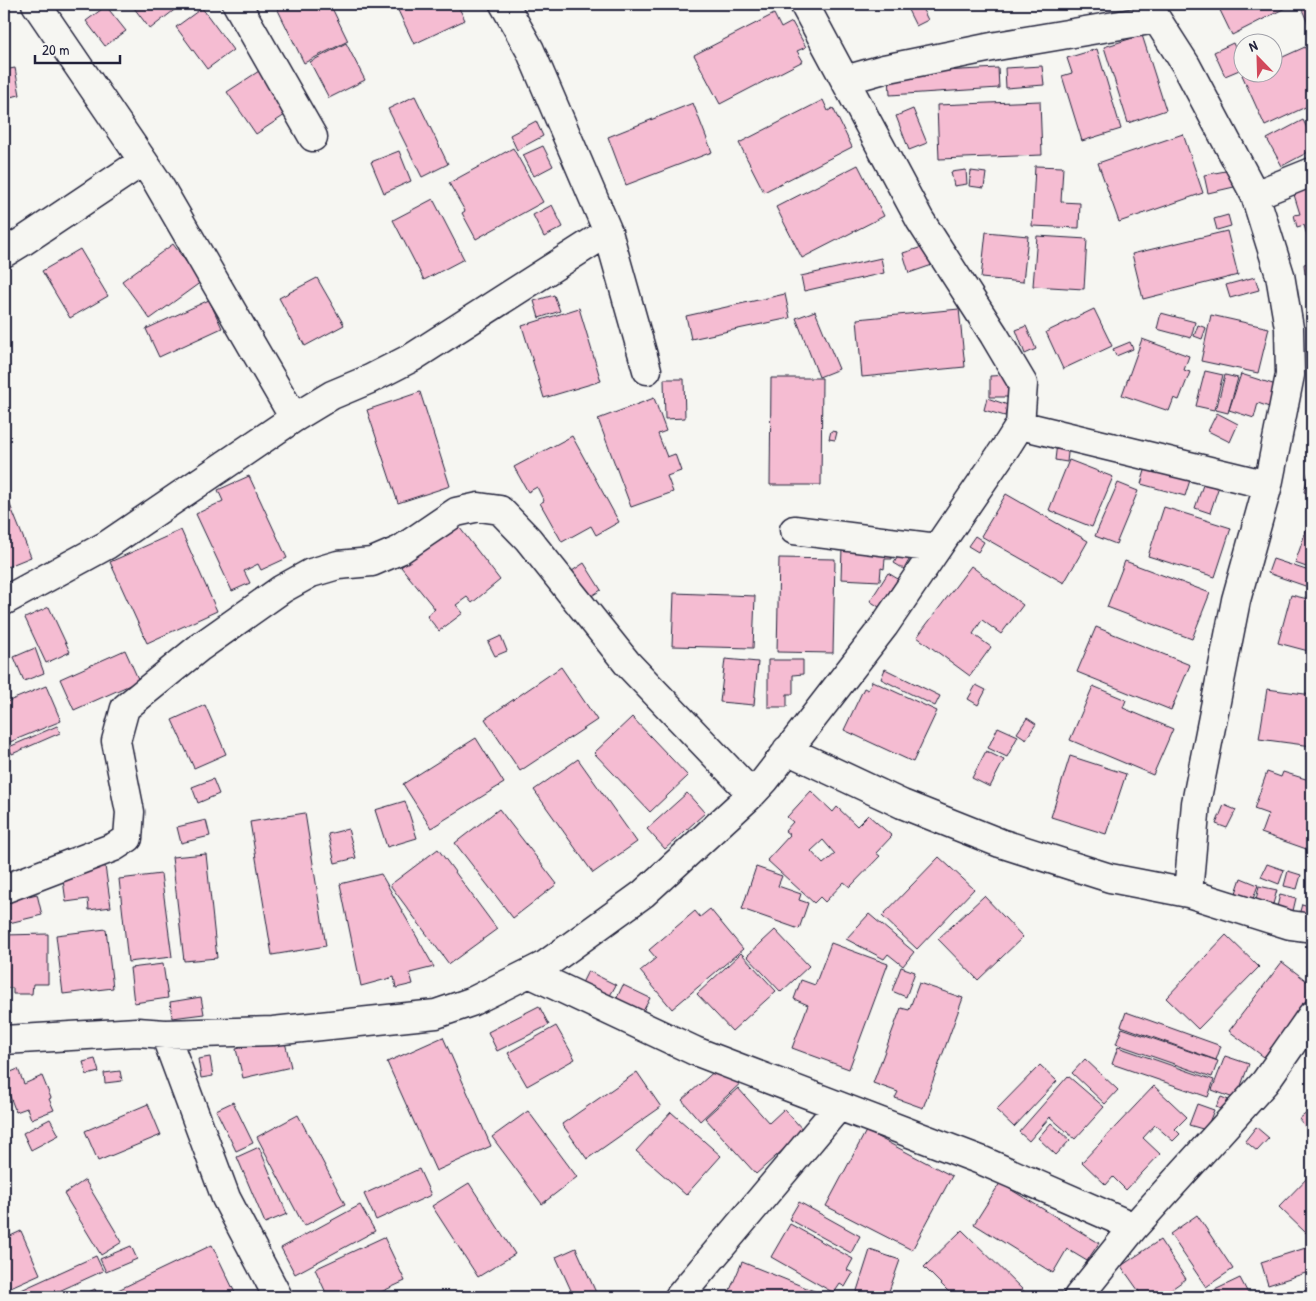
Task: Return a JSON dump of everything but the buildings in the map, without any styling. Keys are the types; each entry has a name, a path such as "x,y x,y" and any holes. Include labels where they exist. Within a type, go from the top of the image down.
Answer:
{"street":[{"path":"36,4 171,204 294,418"},
{"path":"237,4 312,137"},
{"path":"504,4 530,50 608,232 647,370"},
{"path":"4,1040 137,1032 164,1034 273,1032 436,1014 471,1002 545,965 643,894 752,794 884,626 1020,425 1023,384 994,335 920,220 804,4"},
{"path":"846,80 884,69 1152,12 1186,65 1255,196 1280,275 1289,328 1290,375 1268,485 1236,600 1196,803 1188,893"},
{"path":"4,253 143,161"},
{"path":"1255,196 1312,172"},
{"path":"4,601 107,545 294,418 332,396 412,357 608,232"},
{"path":"1020,425 1268,485"},
{"path":"4,889 114,847 128,838 130,812 116,741 125,708 200,647 282,589 311,573 338,565 372,562 400,550 456,512 479,507 500,510 522,534 627,663 752,794"},
{"path":"794,530 937,548"},
{"path":"787,750 902,804 1000,843 1110,878 1188,893 1290,925 1312,928"},
{"path":"529,973 696,1051 983,1161 1134,1228"},
{"path":"1078,1297 1134,1228 1265,1082 1312,1015"},
{"path":"164,1034 226,1198 278,1297"},
{"path":"678,1297 839,1106"}]}
